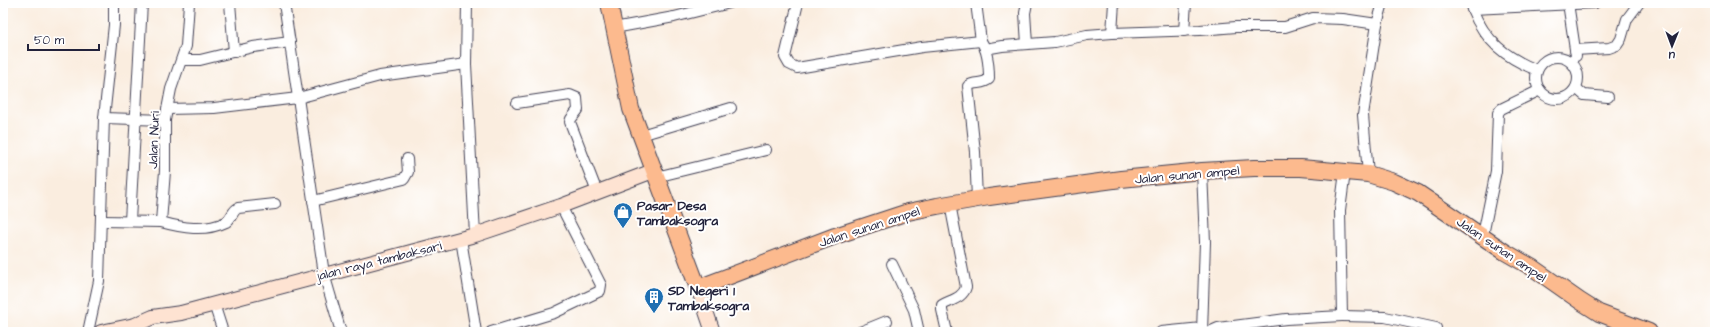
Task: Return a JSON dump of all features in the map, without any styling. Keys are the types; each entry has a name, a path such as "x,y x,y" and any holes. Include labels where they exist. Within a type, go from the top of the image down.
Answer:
{"main road":[{"path":"609,3 631,109 654,174 698,288"},
{"name":"Jalan sunan ampel","path":"698,288 835,236 908,212 976,199 1121,179 1202,171 1254,168 1301,168 1368,174 1394,182 1416,192 1599,313 1649,332"}],"street":[{"path":"88,332 99,281 104,118 114,25 114,3"},
{"path":"130,221 137,120 142,3"},
{"name":"Jalan Nuri","path":"161,222 165,171 165,120 171,89 186,46 189,3"},
{"path":"230,3 234,52"},
{"path":"284,3 324,274 341,332"},
{"path":"467,3 466,64 475,235"},
{"path":"614,28 674,17 730,3"},
{"path":"798,3 785,57 789,64 797,68 922,47 1055,42 1087,35 1112,33 1184,31 1236,27 1285,27 1313,18 1343,19 1377,24"},
{"path":"976,3 989,79 983,83 974,83 968,86 975,152 976,199"},
{"path":"1027,3 1025,13 1027,44"},
{"path":"1112,33 1114,3"},
{"path":"1184,31 1186,3"},
{"path":"1368,174 1363,115 1377,24 1383,3"},
{"path":"1537,70 1519,63 1504,54 1491,41 1476,21 1471,6 1595,3"},
{"path":"1575,50 1609,48 1618,45 1627,19 1639,3"},
{"path":"1568,4 1579,82 1576,88 1566,98 1559,99 1545,96 1540,90 1536,77 1537,70 1546,60 1559,56 1572,62 1576,68"},
{"path":"182,60 200,60 253,47 290,42"},
{"path":"167,109 214,108 298,98 380,76 466,64"},
{"path":"1576,88 1584,95 1608,97"},
{"path":"1486,238 1496,171 1498,113 1502,109 1540,90"},
{"path":"517,103 570,95 577,98 578,110 570,122 597,192"},
{"path":"640,135 731,108"},
{"path":"104,118 165,120"},
{"path":"654,174 766,150"},
{"path":"313,201 404,178 408,172 407,159"},
{"path":"1202,171 1205,242 1204,331"},
{"path":"1342,316 1340,210 1345,172"},
{"name":"jalan raya tambaksari","path":"101,332 136,329 153,318 181,313 475,235 561,206 597,192 654,174"},
{"path":"102,221 161,222 190,229 206,227 226,221 230,218 234,210 238,208 275,204"},
{"path":"947,332 942,306 961,296 966,287 950,204"},
{"path":"491,332 554,313 600,291 601,286 561,206"},
{"path":"461,239 476,332"},
{"path":"892,264 914,310 919,332"},
{"path":"698,288 713,332"},
{"path":"214,304 223,332"},
{"path":"1161,332 1204,331 1286,319 1342,316 1385,317 1436,328"},
{"path":"860,332 886,321"}],"place":[{"name":"Pasar Desa Tambaksogra","path":"623,229"},
{"name":"SD Negeri 1 Tambaksogra","path":"654,314"}]}
